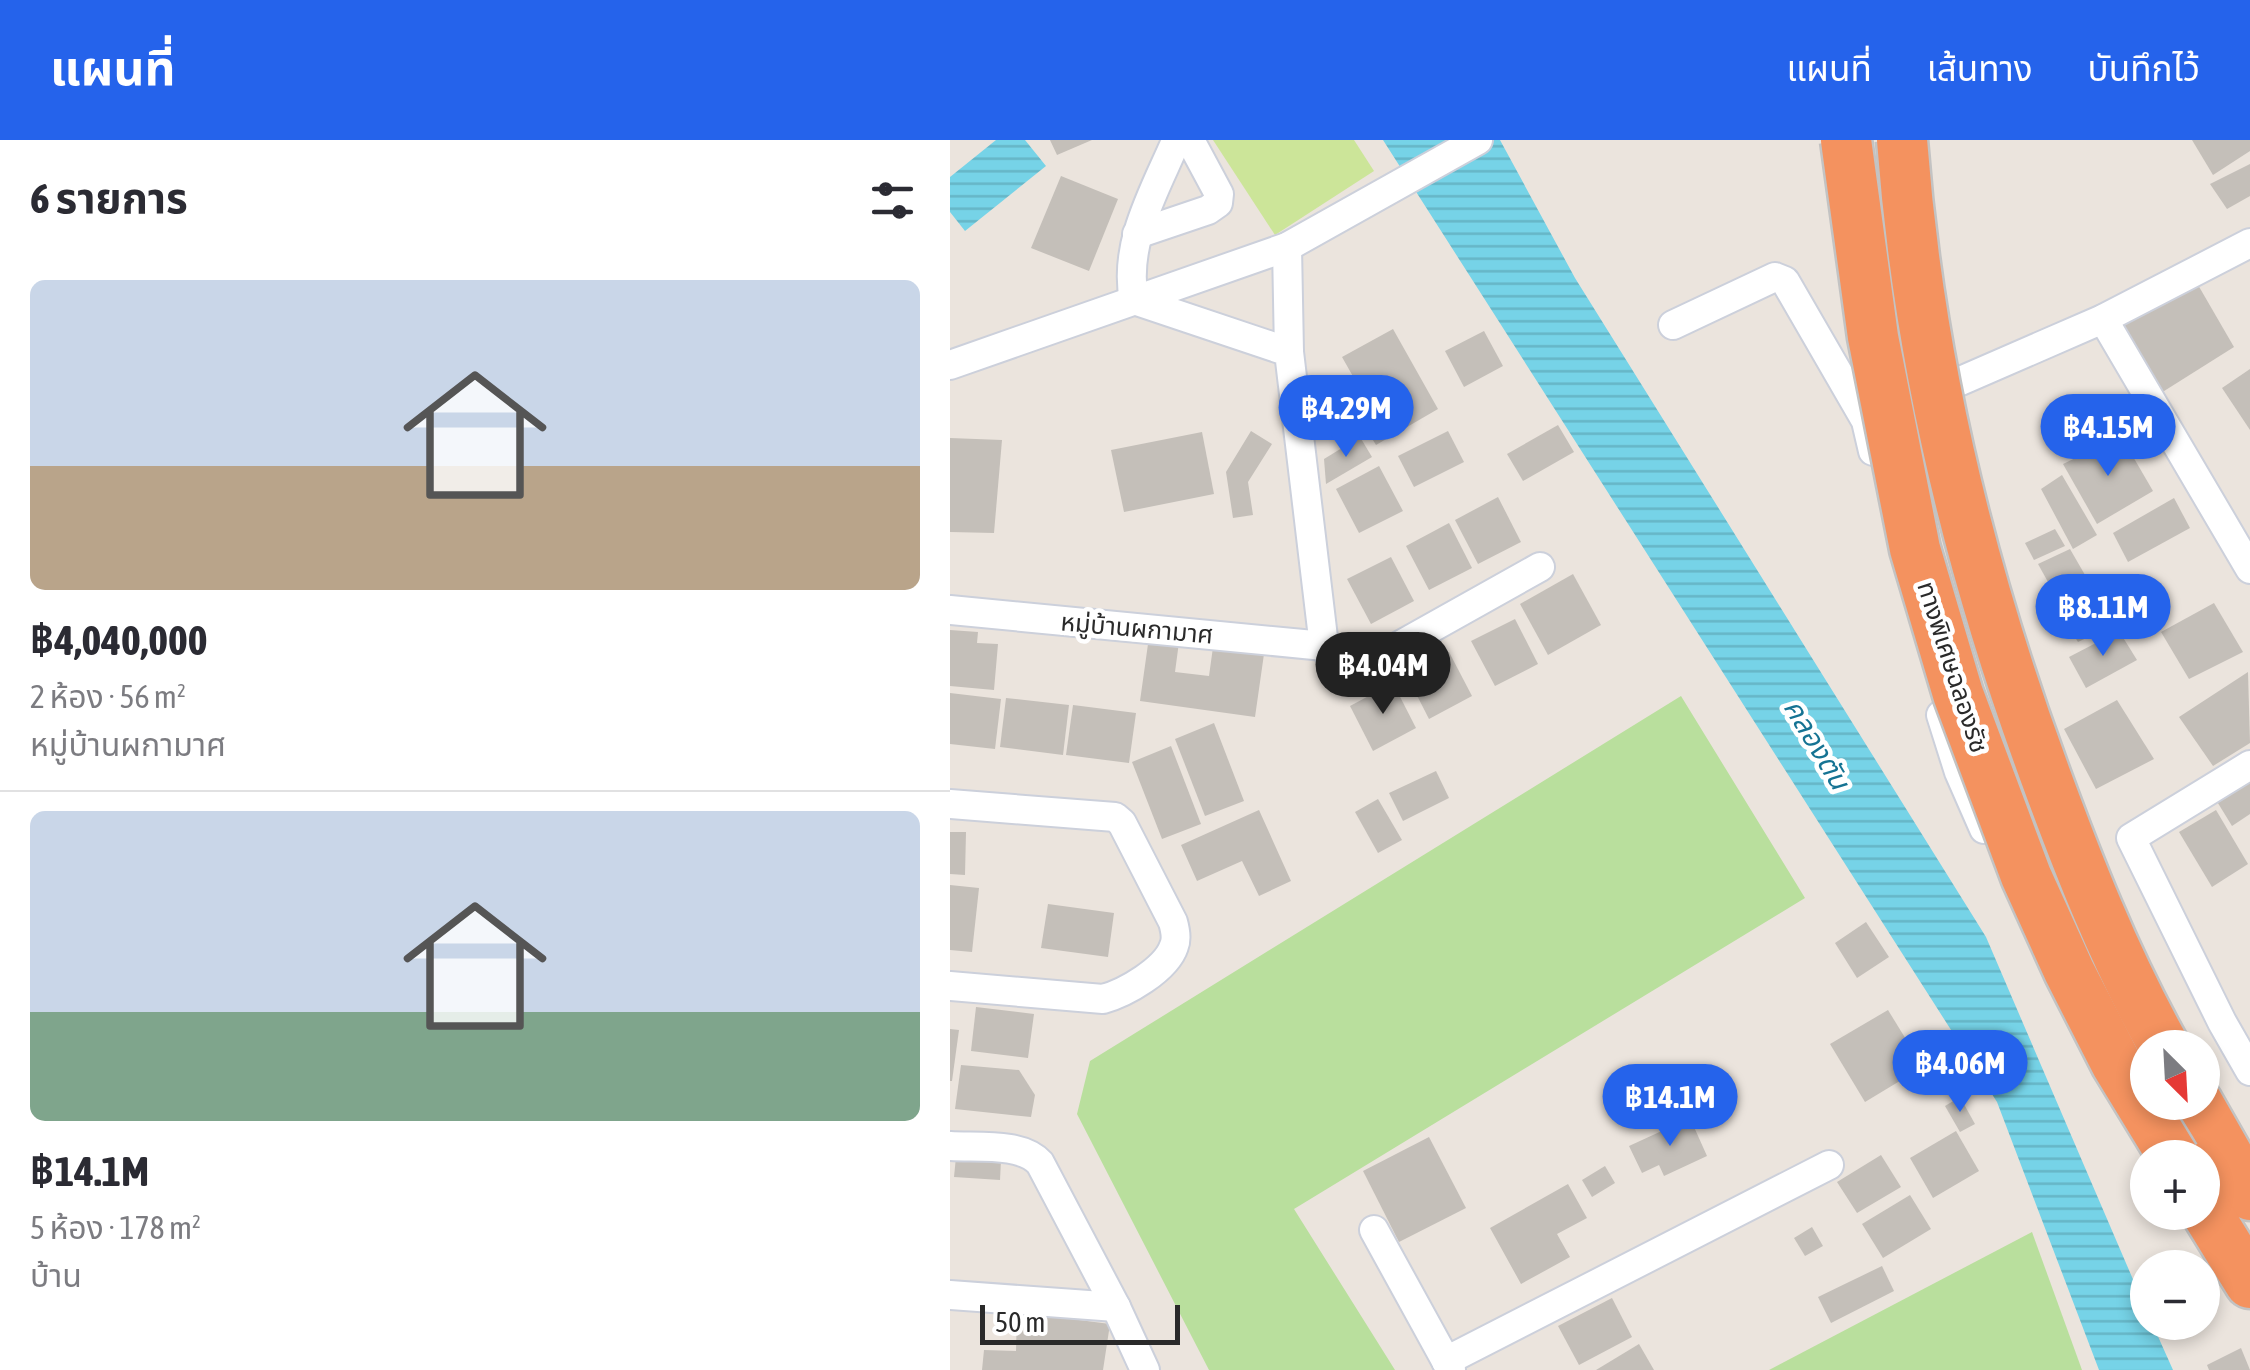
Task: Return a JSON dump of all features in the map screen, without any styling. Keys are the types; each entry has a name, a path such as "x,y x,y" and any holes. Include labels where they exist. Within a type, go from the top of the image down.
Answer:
{"highway":[{"name":"ทางพิเศษฉลองรัช","path":"1846,140 1870,320 1914,549 1958,694 2026,876 2069,970 2116,1063 2163,1140"},
{"name":"ทางพิเศษฉลองรัช","path":"1902,140 1909,236 1928,360 1966,531 2012,685 2076,862 2156,1030"},
{"path":"2207,1120 2250,1195"},
{"path":"2217,1230 2250,1283"}],"street":[{"path":"1134,300 1130,276 1136,234 1179,140"},
{"path":"1136,234 1208,210 1218,203 1219,194 1190,140"},
{"path":"950,365 1287,248 1478,140"},
{"path":"1866,422 2103,320 2250,243"},
{"path":"1287,248 1289,352 1324,646"},
{"path":"1673,325 1775,276 1785,281 1866,422 1910,614 1959,772 2020,914"},
{"path":"1134,300 1289,352"},
{"path":"2103,320 2250,569"},
{"name":"หมู่บ้านผกามาศ","path":"950,610 1324,646 1337,670 1349,674 1540,567"},
{"path":"2250,765 2131,838 2250,1071"},
{"path":"950,804 1115,817 1131,839 1176,933 1166,960 1126,992 1103,1000 950,986"},
{"path":"950,1146 1032,1154 1040,1162 1145,1370"},
{"path":"1374,1230 1448,1365 1829,1165"},
{"path":"950,1295 1116,1307"}],"green space":[{"path":"1213,140 1354,140 1374,171 1275,235"},
{"path":"1681,696 1805,898 1294,1209 1395,1370 1209,1370 1077,1114 1090,1061"},
{"path":"2032,1232 2082,1370 1769,1370"}],"water":[{"path":"996,140 1025,140 1046,166 965,231 950,212 950,177"},
{"name":"คลองตัน","path":"1383,140 1500,140 1575,278 1986,937 2130,1272 2130,1340 2160,1340 2173,1370 2099,1370 1997,1102"}],"building":[{"path":"1050,140 1092,140 1057,155"},
{"path":"2192,140 2250,140 2250,151 2213,175"},
{"path":"2250,164 2250,196 2227,209 2210,184"},
{"path":"1061,176 1118,199 1089,271 1031,248"},
{"path":"2194,278 2234,347 2153,398 2112,320"},
{"path":"1393,329 1438,409 1376,445 1363,424 1376,417 1342,357"},
{"path":"1484,331 1503,366 1464,387 1445,351"},
{"path":"2250,369 2250,430 2222,388"},
{"path":"1558,425 1574,452 1523,481 1507,454"},
{"path":"1251,431 1272,444 1248,482 1253,515 1233,518 1226,472"},
{"path":"1448,431 1464,462 1414,487 1398,456"},
{"path":"1202,432 1214,494 1124,512 1111,450"},
{"path":"2121,436 2153,491 2097,524 2063,464"},
{"path":"1360,437 1372,457 1326,484 1324,459"},
{"path":"950,438 1002,440 994,533 950,532"},
{"path":"1379,466 1403,511 1359,533 1336,489"},
{"path":"2062,475 2097,535 2073,549 2041,489"},
{"path":"1498,497 1521,542 1478,564 1455,520"},
{"path":"2174,498 2190,528 2128,562 2113,533"},
{"path":"1449,523 1472,568 1429,590 1406,546"},
{"path":"2055,529 2065,546 2034,560 2025,543"},
{"path":"2070,549 2096,594 2063,609 2038,564"},
{"path":"1391,557 1414,601 1371,624 1347,579"},
{"path":"1573,574 1601,625 1548,655 1520,604"},
{"path":"2097,600 2113,625 2078,642 2063,618"},
{"path":"2214,603 2243,652 2189,679 2161,632"},
{"path":"1515,619 1538,664 1495,686 1471,641"},
{"path":"950,630 978,632 977,643 998,644 994,690 950,686"},
{"path":"2119,631 2137,660 2086,688 2069,657"},
{"path":"1149,637 1179,642 1175,672 1209,676 1214,640 1265,647 1255,717 1140,701"},
{"path":"1449,652 1472,696 1429,719 1406,674"},
{"path":"2248,672 2250,743 2213,766 2179,717"},
{"path":"1393,683 1416,728 1373,751 1350,706"},
{"path":"950,693 1001,699 995,749 950,744"},
{"path":"1006,698 1069,705 1063,755 1000,747"},
{"path":"2117,700 2154,759 2096,789 2064,729"},
{"path":"1073,705 1136,713 1129,763 1066,755"},
{"path":"1214,723 1244,801 1205,816 1175,739"},
{"path":"1171,746 1201,824 1162,839 1132,762"},
{"path":"1436,771 1449,798 1403,821 1389,793"},
{"path":"2250,775 2250,814 2232,826 2213,795"},
{"path":"1378,799 1402,840 1378,853 1355,812"},
{"path":"1259,810 1291,881 1259,896 1242,861 1197,881 1181,845"},
{"path":"2216,810 2248,864 2212,887 2179,832"},
{"path":"950,832 966,832 965,875 950,874"},
{"path":"950,885 979,888 972,952 950,950"},
{"path":"1048,904 1114,913 1108,957 1041,948"},
{"path":"1866,922 1889,957 1857,978 1835,943"},
{"path":"976,1007 1034,1014 1028,1058 971,1051"},
{"path":"1888,1010 1923,1067 1865,1102 1830,1044"},
{"path":"950,1029 959,1030 952,1081 950,1081"},
{"path":"961,1065 1019,1070 1035,1095 1031,1117 955,1109"},
{"path":"1960,1097 1975,1124 1960,1132 1945,1106"},
{"path":"1690,1118 1707,1156 1664,1176 1659,1165 1642,1173 1629,1146"},
{"path":"1956,1131 1979,1171 1933,1198 1910,1158"},
{"path":"1429,1137 1466,1208 1399,1242 1363,1171"},
{"path":"1881,1155 1901,1187 1857,1213 1837,1182"},
{"path":"956,1157 1001,1160 1000,1180 954,1177"},
{"path":"1605,1166 1615,1183 1592,1197 1582,1180"},
{"path":"1568,1184 1587,1218 1557,1234 1570,1257 1521,1284 1490,1228"},
{"path":"1910,1195 1931,1229 1883,1258 1862,1224"},
{"path":"1812,1227 1823,1246 1805,1256 1794,1238"},
{"path":"1882,1266 1894,1291 1831,1323 1818,1297"},
{"path":"1612,1298 1632,1337 1579,1365 1558,1326"},
{"path":"1017,1312 1110,1324 1103,1370 982,1370 984,1350 1016,1351"},
{"path":"1639,1344 1654,1370 1596,1370"},
{"path":"2241,1348 2250,1370 2209,1370 2207,1365"}]}
